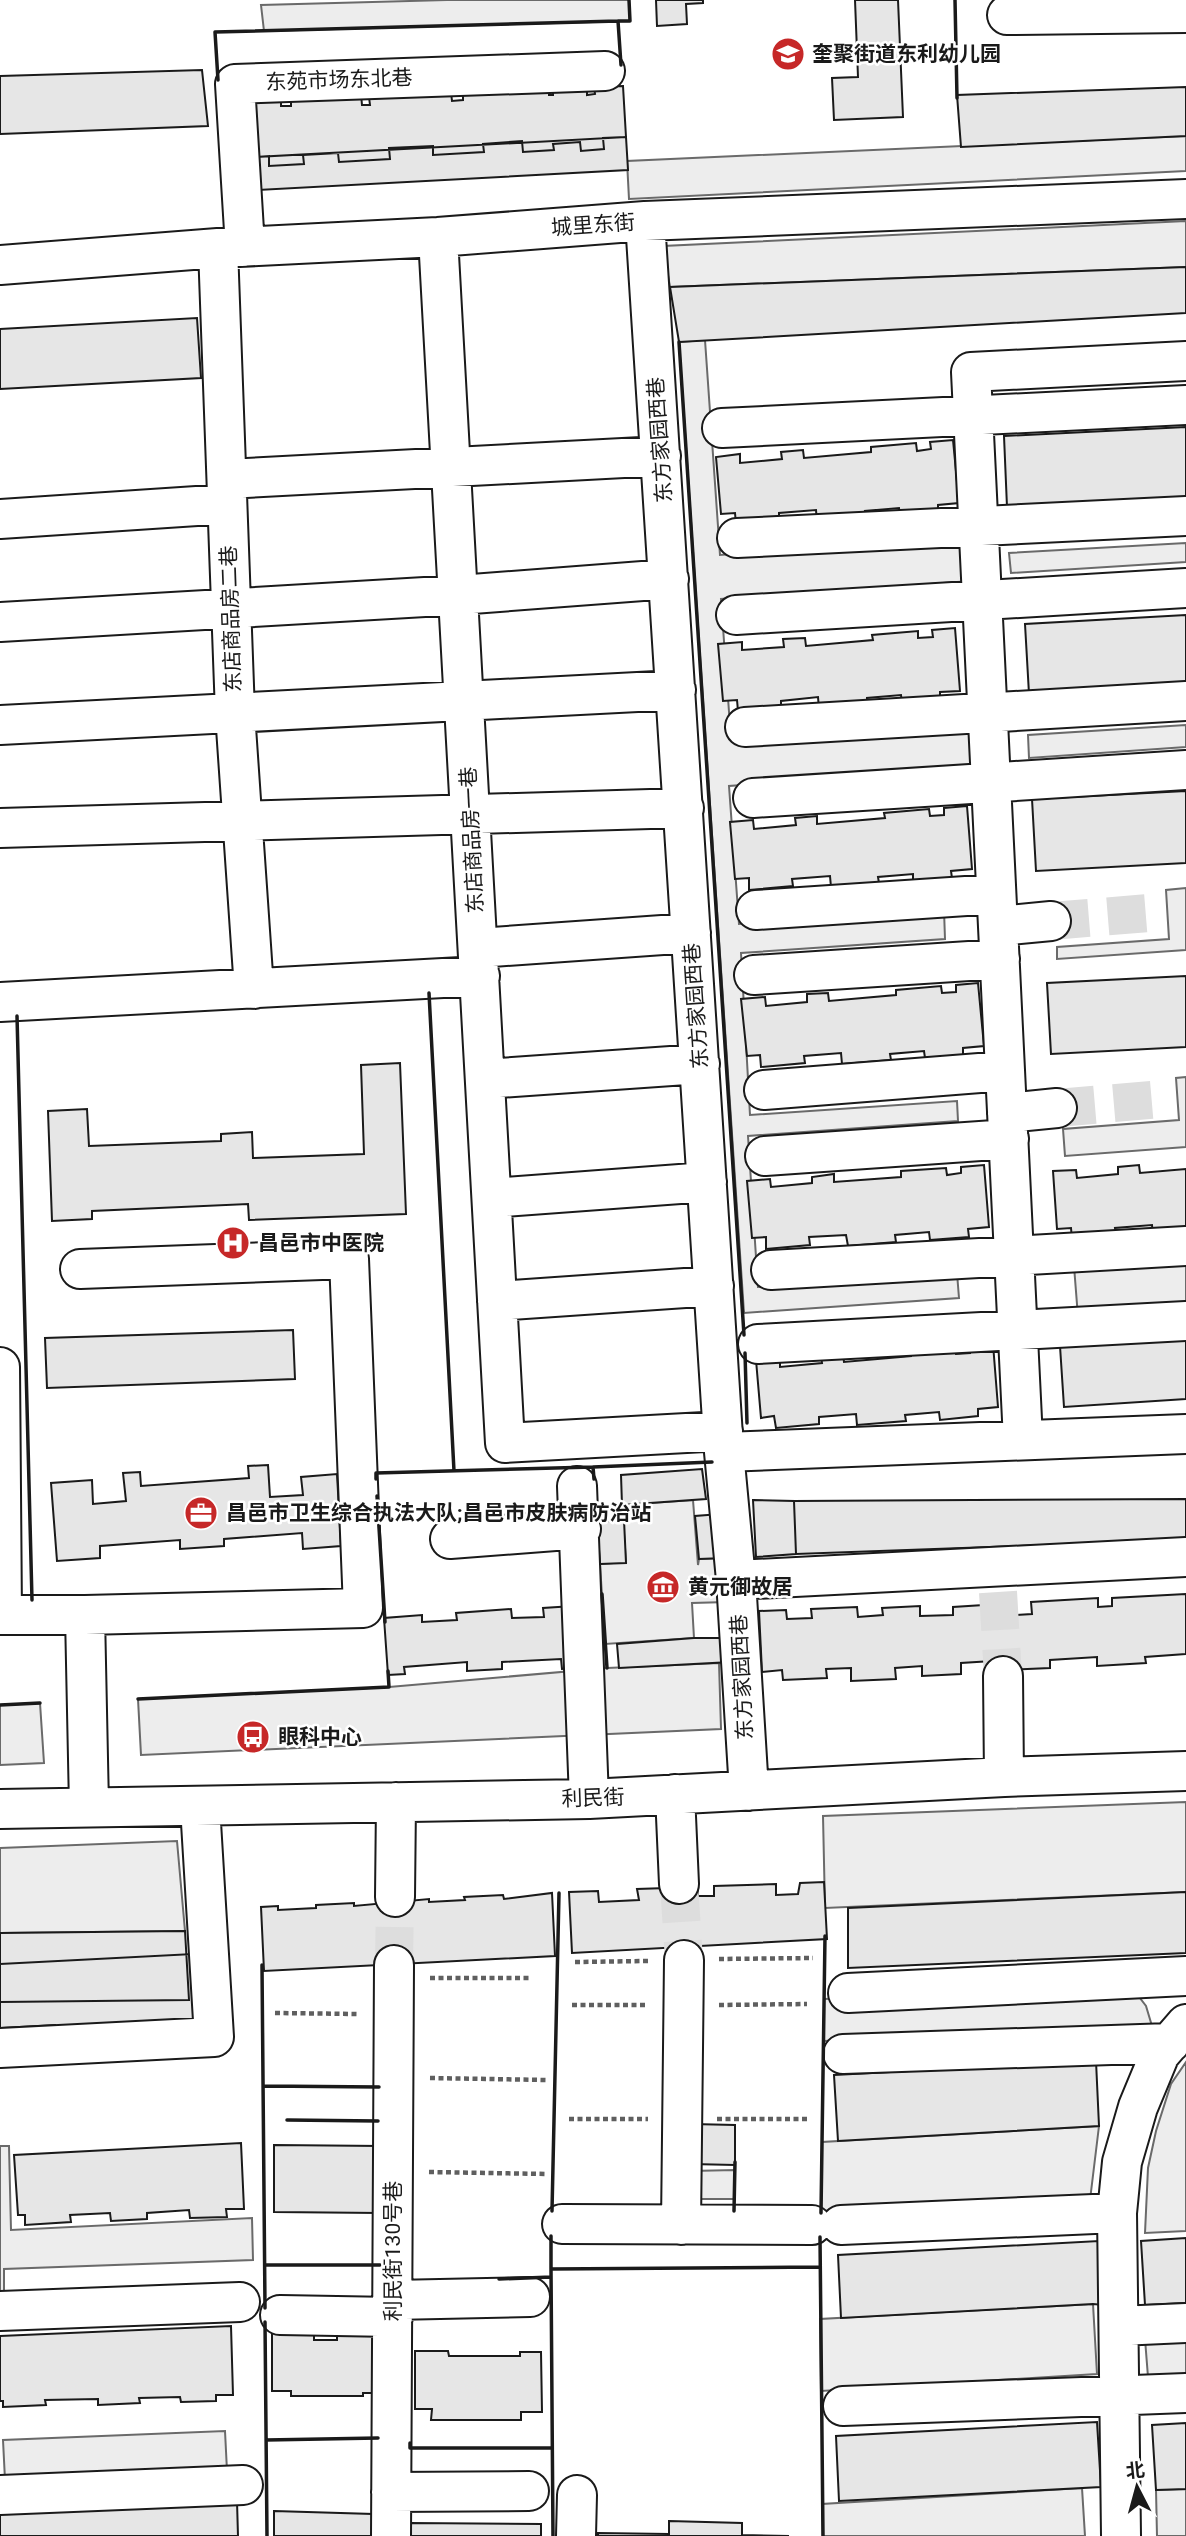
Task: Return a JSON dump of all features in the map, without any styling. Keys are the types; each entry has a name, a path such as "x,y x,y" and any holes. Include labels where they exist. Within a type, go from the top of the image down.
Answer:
{"street":[{"path":"1007,15 1186,13"},
{"name":"东苑市场东北巷","path":"231,248 235,84 605,71"},
{"name":"城里东街","path":"0,265 645,221 1186,199"},
{"name":"东方家园西巷","path":"645,221 748,1791"},
{"name":"东店商品房一巷","path":"438,237 505,1443 724,1441"},
{"name":"东店商品房二巷","path":"231,248 227,492 235,713 254,989"},
{"path":"1023,1440 971,372 1186,361"},
{"path":"722,428 1186,405"},
{"path":"0,519 452,467 661,456"},
{"path":"737,538 1186,516"},
{"path":"0,622 459,595 669,579"},
{"path":"736,615 1186,588"},
{"path":"0,725 676,690"},
{"path":"745,727 1186,701"},
{"path":"753,798 1186,771"},
{"path":"0,828 684,808"},
{"path":"756,910 998,926"},
{"path":"754,975 998,926 1051,921"},
{"path":"0,1002 254,989 691,933"},
{"path":"485,1079 700,1064"},
{"path":"764,1090 1005,1071"},
{"path":"765,1156 1008,1126 1057,1108"},
{"path":"492,1198 707,1182"},
{"path":"771,1270 1186,1246"},
{"path":"0,1367 2,1615 363,1608 349,1259 80,1269"},
{"path":"497,1301 714,1286"},
{"path":"758,1344 1186,1321"},
{"path":"724,1441 1023,1440 1186,1434"},
{"path":"577,1486 589,1798"},
{"path":"450,1539 580,1529"},
{"path":"736,1580 998,1579 1186,1557"},
{"path":"85,1615 89,1806"},
{"path":"1003,1676 1004,1777"},
{"name":"利民街","path":"0,1809 589,1798 1004,1777 1186,1771"},
{"path":"675,1794 679,1884"},
{"path":"395,1897 396,1802"},
{"path":"0,2048 214,2037 200,1806"},
{"path":"681,2225 684,1960"},
{"path":"848,1993 1186,1976"},
{"name":"利民街130号巷","path":"391,2536 394,1986"},
{"path":"843,2054 1178,2034"},
{"path":"1121,2536 1117,2213 1122,2162 1138,2107 1160,2054 1178,2034"},
{"path":"562,2224 826,2225 1117,2213"},
{"path":"280,2315 530,2297"},
{"path":"0,2311 240,2302"},
{"path":"1119,2326 1186,2323"},
{"path":"843,2406 1186,2393"},
{"path":"0,2495 243,2486"},
{"path":"391,2492 529,2491"},
{"path":"576,2536 577,2495"}],"path":[{"path":"275,2013 394,1986 529,1978"},
{"path":"394,2077 547,2080"},
{"path":"393,2172 547,2174"}],"shaded area":[{"path":"447,0 629,0 630,21 264,31 261,5"},
{"path":"1186,136 1186,171 629,199 627,161"},
{"path":"1186,221 1186,267 670,287 663,246"},
{"path":"705,340 720,555 968,538 971,581 721,599 731,740 979,723 982,768 729,786 739,924 944,910 945,939 741,953 750,1115 957,1101 958,1121 748,1136 758,1287 957,1273 959,1298 744,1313 679,342"},
{"path":"1186,543 1186,562 1011,573 1009,553"},
{"path":"1186,725 1186,747 1029,758 1028,735"},
{"path":"1186,888 1186,950 1057,959 1057,947 1169,939 1166,890"},
{"path":"1186,1077 1186,1147 1065,1156 1063,1129 1179,1120 1176,1078"},
{"path":"1186,1258 1186,1310 1078,1317 1074,1266"},
{"path":"693,1500 698,1565 699,1559 724,1558 727,1602 692,1603 694,1638 605,1644 600,1564 626,1562 622,1505"},
{"path":"719,1663 721,1729 141,1755 138,1699 389,1687 607,1668"},
{"path":"40,1703 44,1763 0,1765 0,1705"},
{"path":"1186,1802 1186,1892 825,1908 823,1816"},
{"path":"177,1841 185,1931 0,1933 0,1848"},
{"path":"1133,1989 1146,2006 1152,2026 824,2041 824,1999"},
{"path":"1186,2062 1186,2231 1145,2233 1148,2168 1156,2131 1171,2084"},
{"path":"1099,2126 1090,2200 821,2211 822,2142"},
{"path":"0,2146 9,2146 11,2230 252,2218 253,2260 4,2269 4,2291 0,2291"},
{"path":"735,2170 734,2199 691,2199 691,2171"},
{"path":"1093,2304 1097,2374 821,2391 820,2319"},
{"path":"1186,2336 1186,2374 1148,2377 1145,2339"},
{"path":"225,2431 227,2471 5,2480 3,2440"},
{"path":"1082,2488 1085,2536 823,2536 822,2504"},
{"path":"1186,2489 1186,2536 1157,2536 1156,2490"}],"building":[{"path":"656,0 703,0 703,3 686,4 687,24 657,26"},
{"path":"855,0 898,0 903,117 834,120 832,78 858,77"},
{"path":"202,70 208,126 0,134 0,76"},
{"path":"587,84 587,95 595,94 594,87 623,86 626,137 603,138 604,149 581,151 580,142 553,144 554,150 523,152 522,141 483,144 484,152 433,155 433,146 389,148 390,159 339,162 338,153 303,155 304,164 269,166 269,156 256,157 253,99 281,97 281,106 291,106 291,98 361,94 362,105 370,105 369,97 451,92 452,101 463,100 463,94 549,88 549,95 553,95 553,87"},
{"path":"1186,87 1186,136 961,147 957,95"},
{"path":"626,137 628,170 258,190 256,157"},
{"path":"1186,267 1186,313 679,342 670,287"},
{"path":"197,318 201,378 0,389 0,329"},
{"path":"1186,427 1186,498 1007,507 1004,436"},
{"path":"953,440 959,503 938,505 938,512 900,516 899,508 865,511 866,518 817,522 816,510 779,513 779,521 736,524 735,513 721,514 716,457 740,454 740,463 782,459 781,452 803,450 804,458 871,452 871,447 916,443 917,451 931,449 930,442"},
{"path":"1186,615 1186,686 1029,694 1025,624"},
{"path":"955,628 960,691 940,692 940,700 902,703 901,695 867,698 867,705 819,709 818,697 781,701 781,708 738,711 737,700 723,701 718,644 742,642 742,650 784,647 783,639 805,638 806,646 873,640 872,635 918,631 918,638 933,637 932,630"},
{"path":"1186,791 1186,863 1036,871 1032,799"},
{"path":"967,806 972,869 951,871 952,878 913,882 913,874 878,877 879,883 831,887 830,876 792,879 793,886 749,890 749,878 735,879 730,822 753,820 754,829 796,825 795,818 817,816 817,824 885,818 884,813 929,809 930,816 944,815 944,808"},
{"path":"1186,976 1186,1047 1051,1054 1047,983"},
{"path":"978,983 984,1046 963,1048 963,1055 925,1058 924,1051 890,1054 891,1060 842,1064 841,1053 804,1056 805,1063 761,1067 760,1055 747,1056 741,999 765,997 766,1006 807,1002 807,994 828,993 829,1001 896,995 896,990 941,986 942,993 956,992 956,985"},
{"path":"400,1063 406,1214 249,1220 248,1204 92,1211 92,1219 52,1221 48,1111 87,1109 89,1146 221,1141 221,1134 252,1132 253,1158 364,1154 361,1065"},
{"path":"984,1165 989,1227 968,1229 969,1237 930,1240 929,1232 895,1235 896,1242 848,1246 846,1235 809,1237 810,1245 766,1249 766,1237 752,1238 747,1181 770,1179 771,1187 812,1183 812,1177 834,1174 834,1182 901,1177 901,1171 946,1168 947,1175 961,1173 961,1167"},
{"path":"1139,1165 1140,1173 1186,1169 1186,1234 1153,1237 1152,1225 1115,1228 1116,1235 1072,1239 1071,1228 1057,1229 1053,1171 1076,1170 1077,1178 1118,1174 1118,1167"},
{"path":"293,1330 295,1379 47,1388 45,1338"},
{"path":"1186,1337 1186,1399 1064,1407 1060,1346"},
{"path":"993,1344 998,1407 978,1409 978,1416 940,1420 939,1412 905,1415 906,1421 857,1425 856,1414 819,1417 819,1424 776,1428 774,1416 761,1418 756,1360 780,1358 780,1367 822,1363 821,1356 843,1354 844,1362 911,1356 911,1351 955,1347 956,1354 970,1353 970,1346"},
{"path":"268,1465 270,1497 303,1495 301,1477 337,1474 341,1546 303,1549 302,1533 224,1539 224,1546 180,1549 180,1540 100,1546 100,1558 57,1561 51,1483 92,1480 93,1504 126,1501 123,1473 140,1472 141,1486 249,1478 248,1466"},
{"path":"702,1469 706,1499 622,1505 621,1475"},
{"path":"1186,1499 1186,1540 796,1554 794,1501"},
{"path":"753,1500 794,1501 796,1554 756,1557"},
{"path":"720,1514 724,1558 699,1559 695,1516"},
{"path":"624,1520 626,1563 600,1564 597,1522"},
{"path":"1186,1594 1186,1654 1145,1657 1146,1663 1097,1666 1097,1657 1050,1660 1050,1668 1008,1670 1008,1660 961,1663 961,1674 922,1676 922,1666 895,1668 896,1679 851,1681 851,1668 826,1669 827,1678 783,1680 782,1670 762,1672 759,1611 786,1610 787,1619 812,1618 811,1609 857,1607 858,1617 883,1615 882,1608 920,1606 920,1616 953,1615 953,1607 1015,1603 1016,1615 1032,1614 1031,1602 1098,1598 1098,1607 1112,1606 1112,1598"},
{"path":"573,1606 577,1668 562,1669 561,1659 502,1662 502,1669 467,1671 467,1662 404,1667 405,1674 388,1675 384,1618 422,1615 422,1622 457,1620 456,1613 511,1609 512,1618 544,1617 543,1608"},
{"path":"729,1638 731,1662 619,1668 617,1644"},
{"path":"824,1882 827,1939 572,1953 569,1892 598,1891 599,1902 639,1900 637,1889 698,1887 698,1896 714,1896 714,1886 776,1884 776,1895 798,1894 800,1883"},
{"path":"1186,1892 1186,1953 848,1968 848,1908"},
{"path":"552,1893 555,1956 264,1971 261,1907 278,1906 278,1910 316,1908 316,1905 354,1903 354,1906 429,1899 429,1902 465,1900 464,1897 503,1895 504,1899"},
{"path":"185,1931 189,2000 0,2002 0,1933"},
{"path":"193,1954 198,2034 56,2032 55,2025 2,2028 3,2032 0,2032 0,1964"},
{"path":"1096,2061 1099,2126 838,2141 834,2075"},
{"path":"692,2124 735,2125 735,2165 691,2164"},
{"path":"241,2143 244,2209 226,2209 227,2217 190,2218 189,2210 147,2213 147,2219 111,2221 110,2213 70,2215 71,2222 25,2225 25,2215 18,2215 14,2155"},
{"path":"274,2145 381,2146 380,2213 274,2212"},
{"path":"1186,2238 1186,2303 1145,2305 1141,2241"},
{"path":"1099,2241 1103,2305 841,2318 838,2255"},
{"path":"231,2326 233,2395 216,2395 216,2401 181,2402 180,2397 139,2398 140,2403 98,2405 98,2399 45,2400 46,2405 3,2407 3,2401 0,2401 0,2336"},
{"path":"272,2332 314,2332 314,2340 337,2340 337,2333 380,2333 380,2393 363,2393 363,2396 291,2396 291,2391 272,2391"},
{"path":"415,2351 448,2351 449,2356 520,2356 520,2352 541,2352 542,2412 521,2412 521,2420 431,2420 432,2409 415,2409"},
{"path":"1097,2422 1101,2487 839,2501 836,2436"},
{"path":"1186,2423 1186,2489 1156,2490 1152,2425"},
{"path":"237,2501 238,2536 0,2536 0,2512"},
{"path":"274,2511 373,2514 372,2536 274,2536"},
{"path":"669,2521 742,2523 742,2535 789,2536 598,2536 598,2533 669,2534"},
{"path":"409,2523 541,2524 541,2536 409,2536"}],"tunnel":[{"path":"1051,921 1149,913"},
{"path":"1057,1108 1161,1099"},
{"path":"998,1592 1003,1676"},
{"path":"679,1884 684,1960"},
{"path":"394,1965 395,1897"}],"wall":[{"path":"621,65 618,21 630,21 629,0"},
{"path":"955,0 957,98"},
{"path":"218,80 215,32 618,21"},
{"path":"679,342 744,1335"},
{"path":"429,993 454,1471"},
{"path":"17,1016 32,1600"},
{"path":"745,1353 747,1423"},
{"path":"593,1467 712,1462"},
{"path":"376,1479 376,1473 593,1467 594,1479"},
{"path":"377,1496 385,1622"},
{"path":"602,1594 607,1668"},
{"path":"138,1699 389,1687 388,1671"},
{"path":"0,1705 40,1703"},
{"path":"552,2211 559,1893"},
{"path":"821,2213 825,1936"},
{"path":"262,1965 265,2308"},
{"path":"263,2086 379,2087"},
{"path":"287,2120 378,2121"},
{"path":"734,2211 735,2162"},
{"path":"551,2236 551,2269"},
{"path":"820,2237 823,2536"},
{"path":"265,2265 380,2265"},
{"path":"553,2536 551,2269 819,2267"},
{"path":"499,2279 551,2277"},
{"path":"265,2322 267,2536"},
{"path":"266,2440 378,2438"},
{"path":"410,2443 410,2448 552,2448"}],"place":[{"name":"奎聚街道东利幼儿园","path":"788,54"},
{"name":"昌邑市中医院","path":"233,1243"},
{"name":"昌邑市卫生综合执法大队;昌邑市皮肤病防治站","path":"201,1513"},
{"name":"黄元御故居","path":"663,1587"},
{"name":"眼科中心","path":"253,1737"}]}
